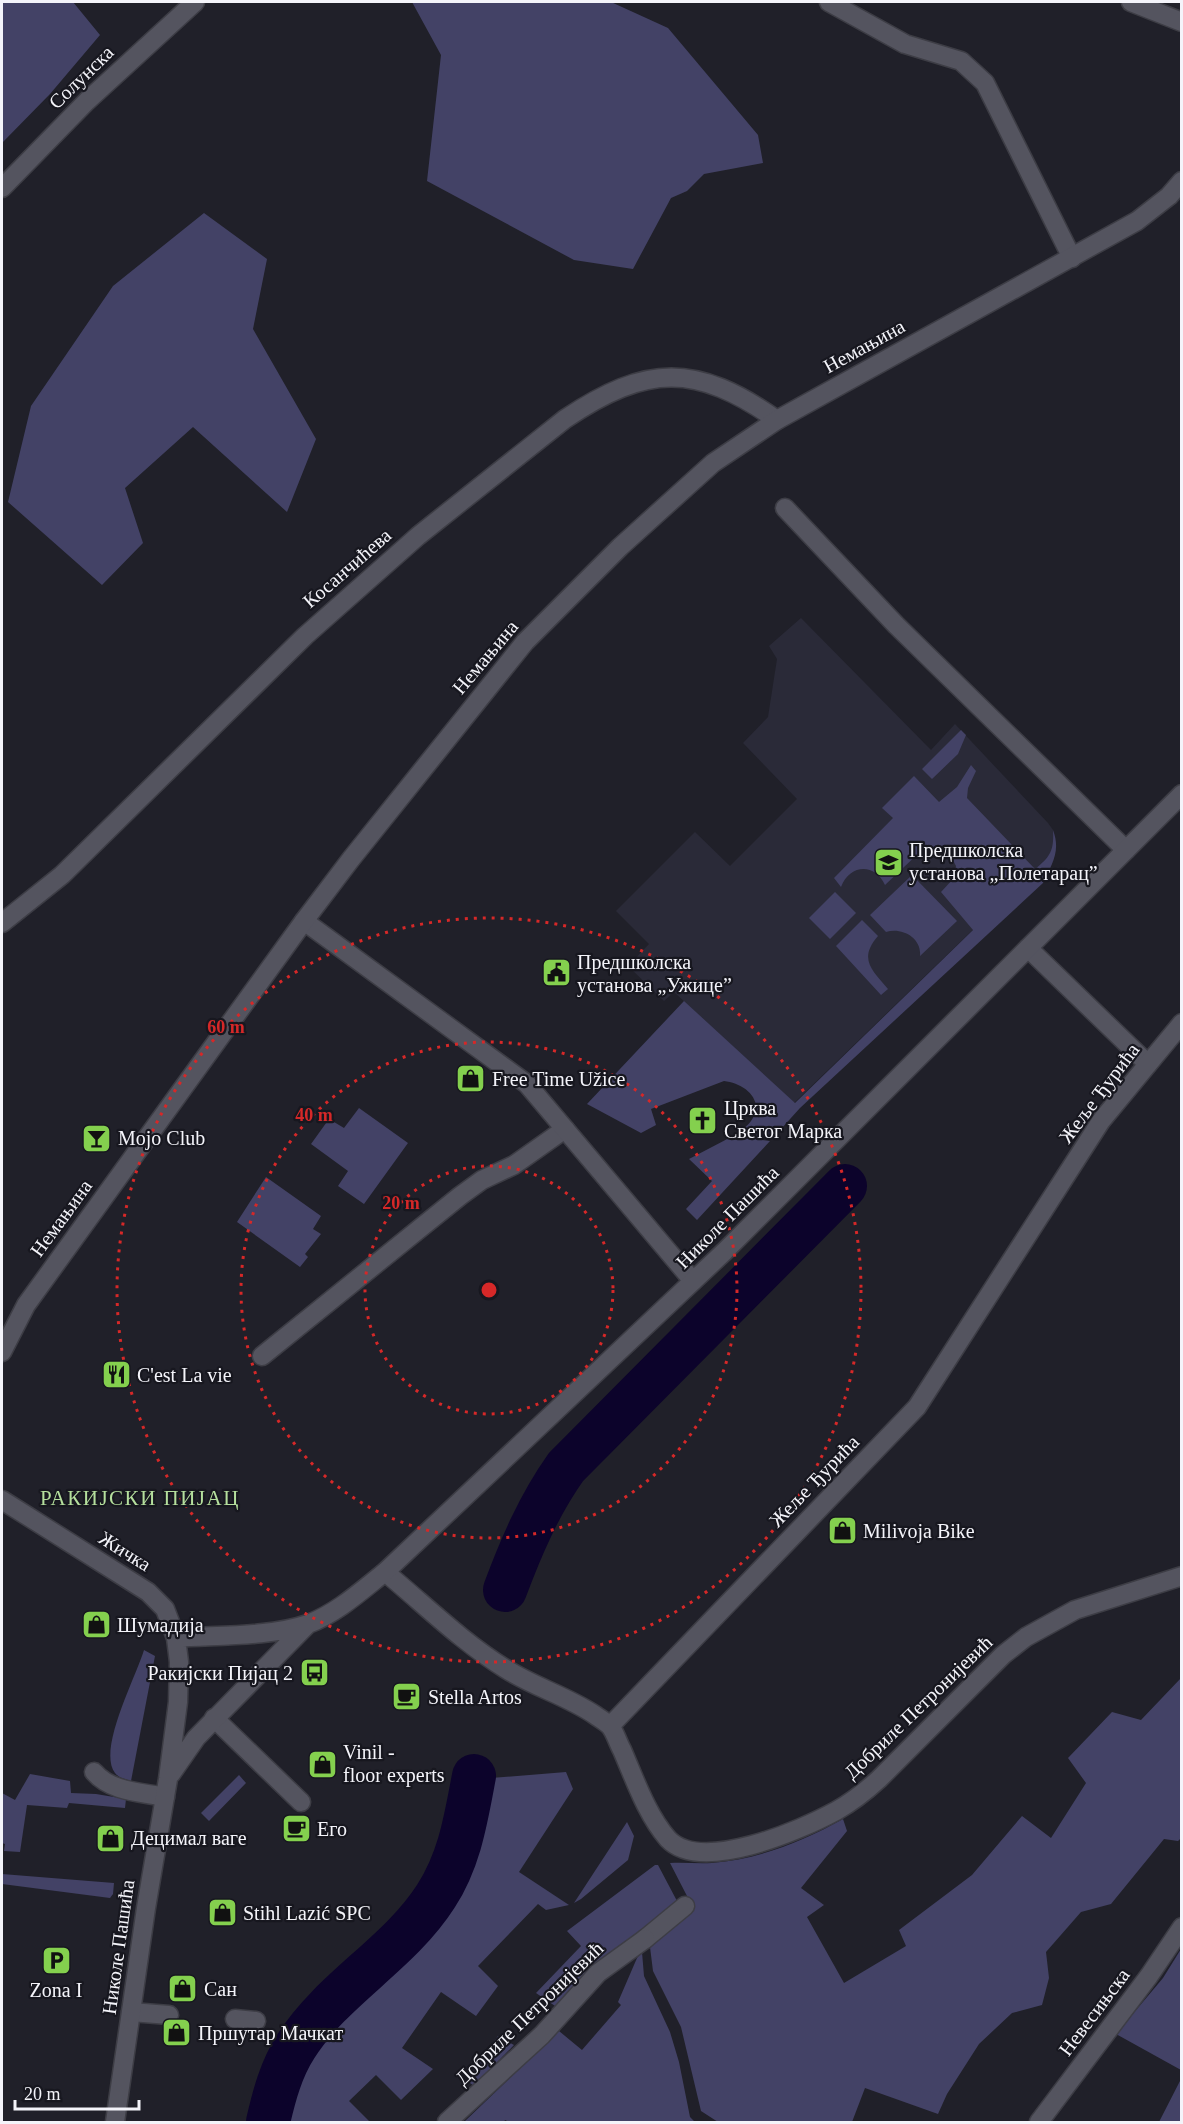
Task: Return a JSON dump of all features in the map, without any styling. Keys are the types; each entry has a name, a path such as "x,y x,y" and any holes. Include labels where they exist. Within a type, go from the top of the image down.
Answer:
{"street":[{"name":"Солунска","path":"2,188 87,101 195,2"},
{"path":"830,2 905,44 961,61 985,82 1072,258"},
{"path":"1131,2 1182,22"},
{"name":"Немањина","path":"2,1352 26,1305 304,921 525,642 620,547 713,463 777,420 1137,221 1169,196 1182,181"},
{"name":"Косанчићева","path":"2,923 62,875 297,644 365,582 418,536 565,419 589,403 655,378 673,376 692,378 719,386 777,420"},
{"path":"785,508 896,625 1126,850"},
{"name":"Николе Пашића","path":"166,1788 196,1738 310,1623 354,1598 385,1572 693,1281 1182,794"},
{"path":"304,921 527,1084 693,1281"},
{"path":"1028,948 1148,1064"},
{"name":"Жеље Ђурића","path":"610,1726 917,1407 1101,1121 1182,1023"},
{"path":"262,1356 460,1196 482,1180 514,1165 565,1129"},
{"path":"2,1326 26,1305"},
{"name":"Жичка","path":"2,1500 148,1592 165,1609 176,1638"},
{"path":"385,1572 471,1645 496,1663 575,1703 610,1726"},
{"name":"Добриле Петронијевић","path":"610,1726 650,1811 673,1844 692,1851 711,1853 767,1841 836,1811 860,1796 1003,1655 1026,1637 1075,1610 1182,1576"},
{"name":"Николе Пашића","path":"115,2122 178,1702 179,1662 176,1638 270,1632 310,1623"},
{"path":"214,1718 301,1802"},
{"path":"94,1772 100,1780 110,1785 166,1788"},
{"name":"Добриле Петронијевић","path":"447,2122 542,2035 598,1973 645,1939 685,1905"},
{"name":"Невесињска","path":"1039,2122 1149,1976 1182,1927"},
{"path":"131,2012 170,2015"},
{"path":"235,2019 256,2020"}],"shaded area":[{"path":"2,2 73,2 100,35 50,94 2,143"},
{"path":"412,2 611,2 668,28 758,135 763,163 704,174 687,191 671,198 633,269 574,260 427,181 441,55"},
{"path":"204,213 267,259 253,329 316,439 287,512 193,427 125,488 143,543 102,585 8,502 31,406 113,286"},
{"name":"Предшколска установа „Полетарац”","path":"801,618 931,750 955,724 1048,823 1053,830 1054,848 1046,859 794,1103 674,992 664,1001 628,966 649,944 616,911 695,832 730,866 797,799 743,743 768,717 777,659 769,646"},
{"path":"961,730 966,735 958,754 932,779 922,769"},
{"path":"971,765 976,771 968,788 967,798 1035,869 1050,852 1053,830 1056,851 1043,883 800,1108 772,1139 736,1133 750,1123 756,1106 751,1094 732,1082 724,1081 651,1109 656,1125 641,1133 587,1104 684,1001 795,1103 973,930 941,892 953,879 956,866 947,853 938,848 922,850 885,885 875,873 863,869 850,874 841,887 834,878 893,818 882,808 914,776 939,802 957,787"},
{"path":"912,875 957,921 920,956 918,944 910,935 898,931 886,932 870,915"},
{"path":"835,892 856,913 830,939 809,918"},
{"path":"862,920 878,936 872,944 868,958 873,970 888,989 881,995 836,946"},
{"path":"359,1108 408,1143 364,1204 338,1186 348,1171 311,1144 329,1119 344,1128"},
{"path":"733,1136 770,1141 697,1220 686,1209 712,1181 689,1159"},
{"path":"266,1177 321,1216 313,1229 321,1234 305,1254 308,1257 300,1267 237,1222"},
{"path":"144,1650 155,1656 131,1781 115,1773 111,1762 111,1748 120,1713"},
{"path":"1181,1678 1181,1838 1178,1841 1164,1839 1111,1904 1081,1912 1046,1952 1049,1978 1042,2005 1012,2013 979,2044 947,2094 938,2114 865,2088 852,2122 718,2122 701,2111 681,2027 653,1971 650,1947 691,1909 670,1863 712,1863 747,1858 796,1842 843,1819 847,1831 801,1888 824,1905 807,1917 844,1983 906,1946 899,1930 972,1875 1022,1816 1051,1838 1086,1783 1068,1758 1112,1712 1141,1720"},
{"path":"566,1772 573,1789 519,1872 569,1905 546,1910 538,1904 478,1966 498,1986 476,2016 441,1992 402,2048 433,2069 401,2100 376,2075 349,2101 370,2122 280,2122 297,2070 316,2039 341,2012 428,1932 453,1900 474,1858 491,1778"},
{"path":"30,1774 70,1781 71,1793 126,1799 125,1808 69,1803 67,1808 27,1805 20,1852 4,1851 2,1793 15,1800"},
{"path":"239,1775 246,1783 209,1821 201,1813"},
{"path":"627,1822 634,1836 628,1860 574,1903"},
{"path":"658,1865 677,1901 603,1960 558,2008 536,1993 581,1946 567,1931"},
{"path":"2,1874 114,1883 113,1894 110,1898 2,1884"},
{"path":"1181,1949 1181,2070 1116,2034 1163,1978"},
{"path":"642,1952 644,1976 670,2032 679,2062 690,2117 695,2122 509,2122 505,2120 504,2122 464,2122 559,2031 582,2050 621,2005 618,2002 637,1958"},
{"path":"498,2036 514,2045 474,2086 466,2080"},
{"path":"1181,2079 1181,2122 1159,2122"}],"waterway":[{"path":"505,1590 531,1527 566,1467 845,1186"},
{"path":"268,2122 282,2073 296,2046 311,2025 328,2006 404,1936 436,1896 456,1853 465,1823 474,1776"}],"place":[{"name":"Предшколска установа „Полетарац”","path":"888,862"},
{"name":"Предшколска установа „Ужице”","path":"556,973"},
{"name":"Free Time Užice","path":"471,1079"},
{"name":"Црква Светог Марка","path":"703,1120"},
{"name":"Mojo Club","path":"97,1138"},
{"name":"C'est La vie","path":"116,1375"},
{"name":"Milivoja Bike","path":"842,1531"},
{"name":"Шумадија","path":"96,1625"},
{"name":"Ракијски Пијац 2","path":"314,1673"},
{"name":"Stella Artos","path":"407,1697"},
{"name":"Vinil - floor experts","path":"322,1764"},
{"name":"Его","path":"296,1829"},
{"name":"Децимал ваге","path":"110,1838"},
{"name":"Stihl Lazić SPC","path":"222,1913"},
{"name":"Zona I","path":"56,1960"},
{"name":"Сан","path":"183,1989"},
{"name":"Пршутар Мачкат","path":"177,2033"}],"district":[{"name":"РАКИЈСКИ ПИЈАЦ","path":"140,1498"}]}
